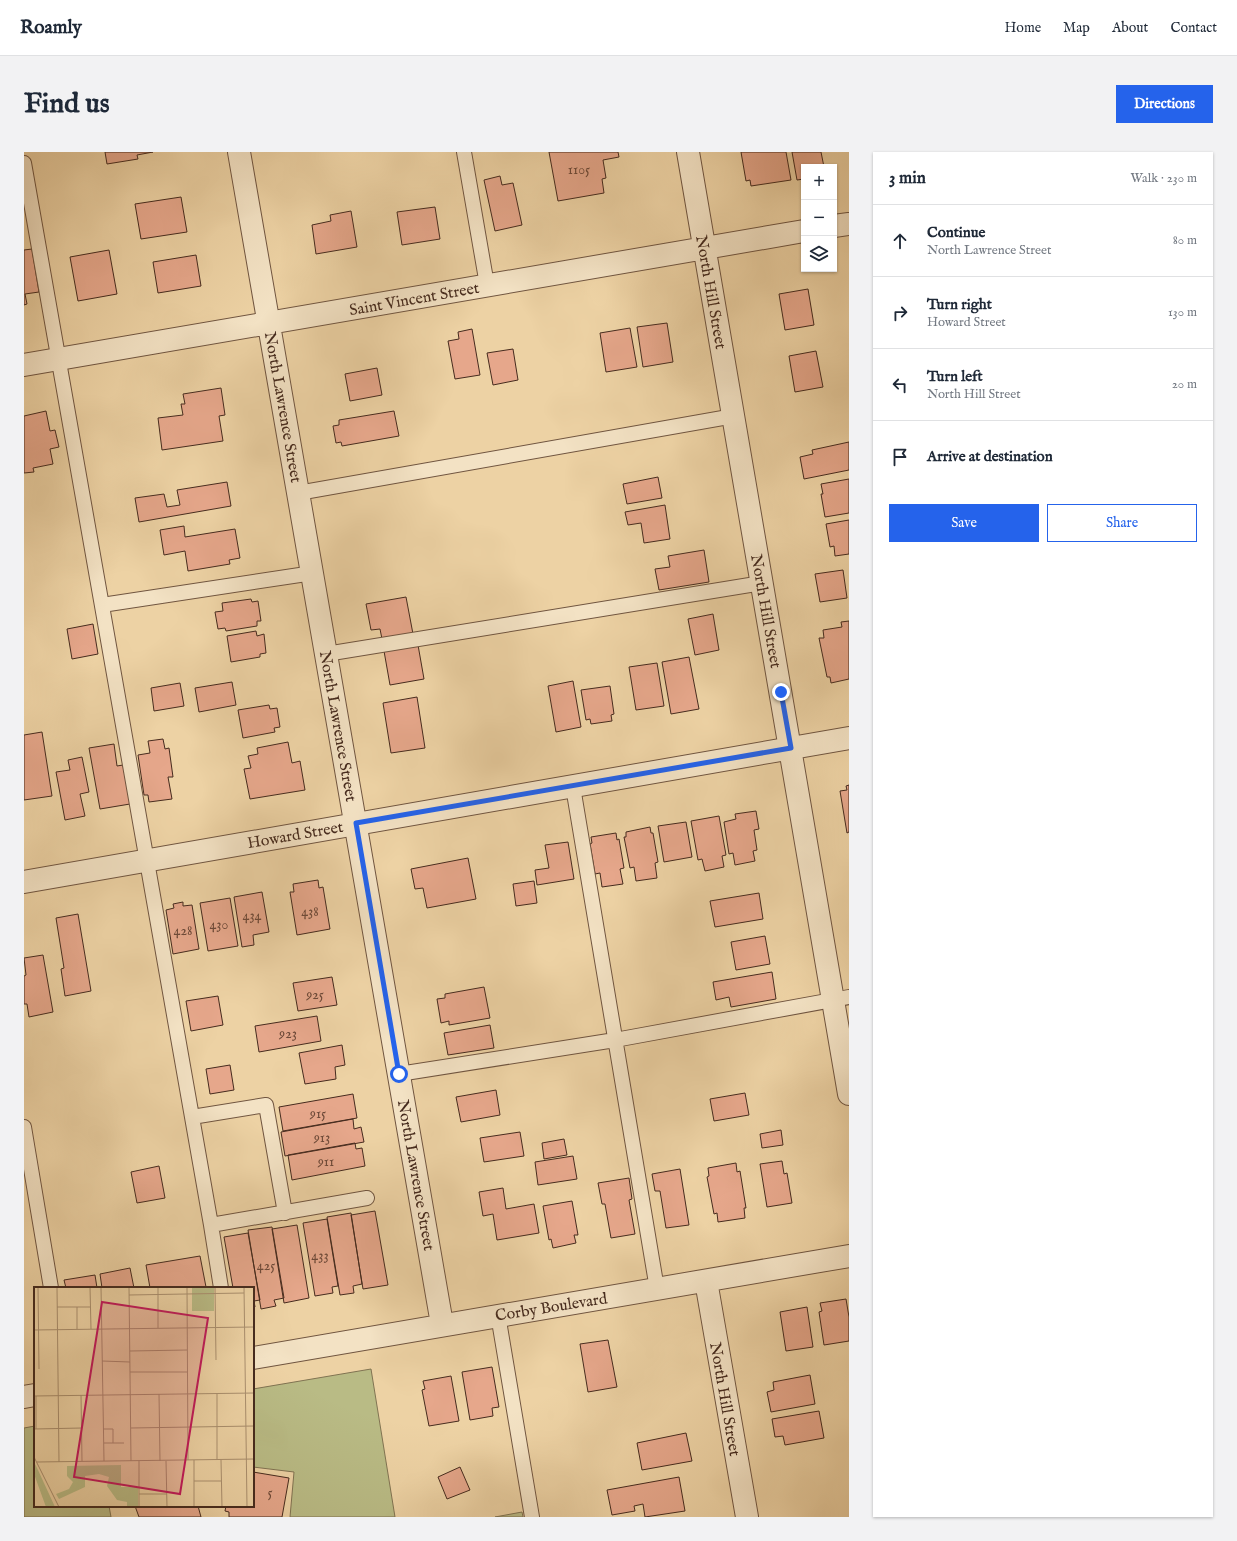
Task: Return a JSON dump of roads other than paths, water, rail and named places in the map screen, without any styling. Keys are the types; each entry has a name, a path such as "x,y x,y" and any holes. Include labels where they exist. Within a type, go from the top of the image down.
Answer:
{"street":[{"name":"North Lawrence Street","path":"239,152 442,1324"},
{"name":"North Hill Street","path":"688,152 791,748 841,998 849,1094"},
{"path":"837,226 849,224"},
{"name":"Saint Vincent Street","path":"24,365 801,232"},
{"name":"Howard Street","path":"24,882 849,738"},
{"name":"Corby Boulevard","path":"254,1358 442,1324 849,1256"},
{"name":"North Hill Street","path":"706,1281 747,1517"},
{"path":"24,1396 34,1395"}],"lane":[{"path":"464,152 486,285"},
{"path":"24,162 221,1287"},
{"path":"298,493 734,416"},
{"path":"102,605 313,573"},
{"path":"326,654 762,582"},
{"path":"573,787 657,1289"},
{"path":"399,1074 615,1040 841,998"},
{"path":"192,1117 266,1105 285,1213"},
{"path":"25,1134 51,1287"},
{"path":"211,1226 368,1198"},
{"path":"498,1315 532,1517"}]}
